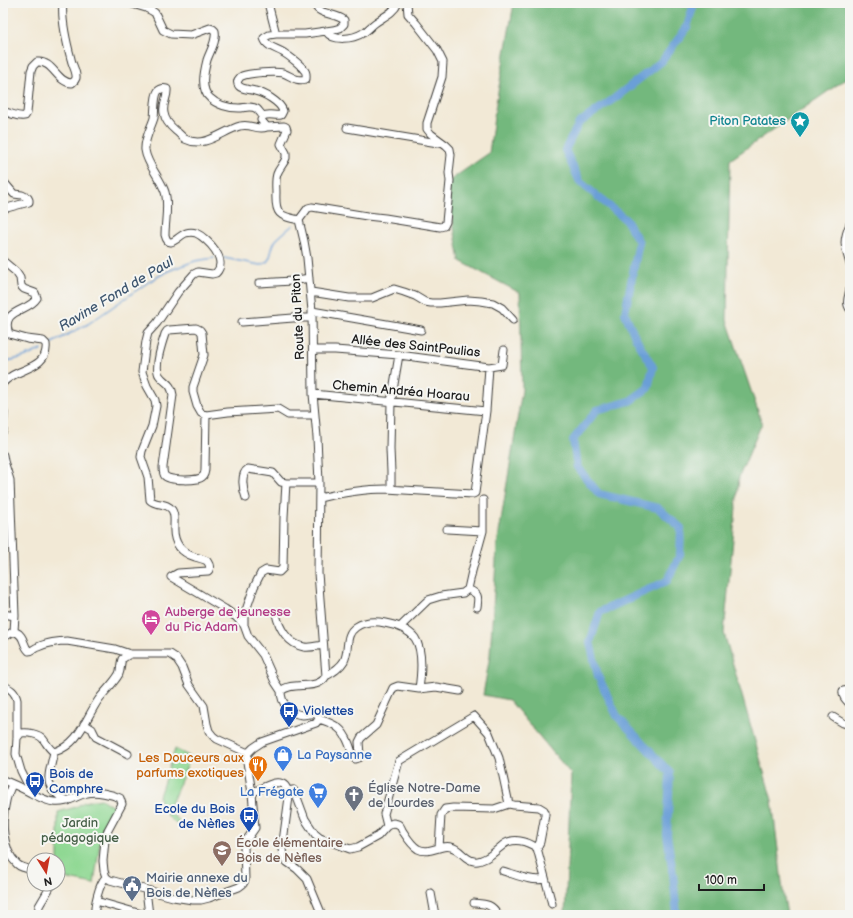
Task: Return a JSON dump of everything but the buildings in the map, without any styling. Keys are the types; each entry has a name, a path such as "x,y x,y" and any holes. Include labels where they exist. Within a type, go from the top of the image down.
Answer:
{"street":[{"path":"3,112 8,112 22,117 27,114 31,71 37,62 43,62 48,65 66,82 72,82 75,80 76,75 68,50 62,10 63,3"},
{"path":"129,3 146,8 156,14 163,30 170,34 191,35 210,28 213,29 216,37 207,60 204,74 204,86 207,95 213,101 222,106 254,108 263,116 262,120 267,128"},
{"path":"268,3 276,34"},
{"path":"326,31 334,38 348,38 363,33 388,14 397,6 398,3"},
{"path":"244,625 225,609 171,577 178,573 208,571 210,570 209,563 187,554 177,544 174,532 174,513 172,509 166,505 153,503 150,500 148,477 142,461 141,454 152,426 156,406 155,400 147,386 142,372 146,341 149,331 157,323 178,292 194,274 198,272 212,274 216,273 220,262 219,257 210,243 197,234 187,232 173,242 169,242 164,235 167,204 165,191 147,158 145,147 154,119 156,95 163,88 167,89 163,104 166,119 172,128 183,137 197,142 210,140 233,128 246,124 259,128 286,127 287,130 281,144 286,153 286,158 277,174 275,204 279,213 286,217 299,220 308,208 312,207 440,227 444,226 447,215 450,180 450,149 427,129 427,123 442,77 443,62 437,50 408,14 407,3"},
{"path":"263,116 266,114 276,116 281,115 283,111 278,104 265,94 239,86 237,83 238,80 240,77 246,75 277,72 295,79 306,79 305,70 284,53 271,47 266,43 264,38 266,36 276,34 305,34 326,31 340,28 344,24 344,20 340,16 318,10 314,4"},
{"path":"347,128 438,143 442,142"},
{"path":"3,181 14,194 22,195 28,198 29,202 3,209"},
{"name":"Route du Piton","path":"299,220 304,241 311,292 313,394 319,482 318,573 326,676"},
{"path":"850,224 845,246 850,264"},
{"path":"3,261 16,272 20,278 21,286 24,289 35,293 37,298 35,302 9,314 5,318 5,327 9,334 46,344 46,353 40,360 32,367 6,379 3,383"},
{"path":"259,283 292,281 309,278"},
{"path":"311,292 348,298 372,298 394,289 431,303 468,300 493,302 502,308 513,320"},
{"path":"850,289 847,302 850,309"},
{"path":"242,322 312,315 421,330"},
{"path":"206,415 204,475 197,479 166,478 163,467 173,395 171,387 158,374 157,370 167,331 196,328 202,333 204,355 193,387 193,392 201,413 206,415 278,409 288,415 315,415"},
{"name":"Allée des SaintPaulias","path":"313,350 335,350 399,355 489,367 502,365 504,350"},
{"path":"391,489 391,402 399,355"},
{"path":"319,498 372,489 475,493 486,411 489,367"},
{"name":"Chemin Andréa Hoarau","path":"313,394 486,411"},
{"path":"3,407 3,431"},
{"path":"3,455 10,480 15,616 14,631"},
{"path":"246,498 243,485 244,473 248,469 274,473 280,482 286,484 319,482"},
{"path":"286,484 283,568 280,572 266,570 261,573 254,587 244,616 244,625 248,636 263,655 275,682 281,691 282,700 285,706 290,711 297,714 316,714 319,719 340,728 346,736 353,756 356,759 359,758 360,755 359,742 364,734 376,725 393,688 398,686 419,689 436,687 460,691"},
{"path":"400,627 428,600 441,596 463,593 468,589 484,531 483,500"},
{"path":"447,529 484,531"},
{"path":"468,589 478,595 477,607"},
{"path":"3,614 15,616"},
{"path":"276,614 280,628 284,634 294,642 302,647 323,645"},
{"path":"281,691 285,688 320,683 326,676 334,672 344,662 351,631 357,626 374,621 400,627 415,639 421,663 419,689"},
{"path":"3,638 14,631"},
{"path":"14,631 18,632 22,636 29,651 32,651 40,646 61,641 68,641 115,648 130,654 170,654 176,658 182,667 189,685 204,706 209,731 217,739 248,753"},
{"path":"54,752 61,749 75,738 96,704 118,675 122,659 130,654"},
{"path":"3,685 11,690 16,696 18,738 16,754 21,771 32,793"},
{"path":"850,690 845,690 843,693 844,698 850,704"},
{"path":"387,826 384,814 399,761 474,716 489,733 499,758 509,804"},
{"path":"833,717 850,725"},
{"path":"3,780 40,798 53,802 60,803 68,801 87,793 107,793 120,798 122,804 108,830 105,840 103,861 106,877 110,880 173,897 201,900 239,887 245,880 244,846 245,842 255,828 252,793 247,762 248,753 262,742 312,724 319,719"},
{"path":"84,724 92,729 96,737 128,754"},
{"path":"18,738 21,733 24,732 41,737 54,752"},
{"path":"54,752 48,777 49,784 51,789 68,801"},
{"path":"252,793 271,783 276,782 284,784 288,791 289,798 282,849 283,856 287,862 307,879 322,915"},
{"path":"12,784 6,800 4,811 5,841 16,863 26,868"},
{"path":"288,791 293,790 295,792 305,819 315,834 320,838 350,849 358,848 378,836 387,826 393,823 399,824 412,843 419,849 430,851 444,846 450,846 456,848 468,860 475,862 484,860 504,844 513,841 520,840 537,848"},
{"path":"439,848 441,815 445,809 494,809 509,804 539,807 545,812 540,842 537,848 552,904"},
{"path":"503,871 532,880 538,881 545,879"},
{"path":"95,915 94,910 96,901 106,877"},
{"path":"146,890 149,915"},
{"path":"38,915 39,906 47,892"},
{"path":"431,893 435,915"},
{"path":"96,901 145,915"},
{"path":"474,903 490,905 498,915"}],"green space":[{"path":"514,3 850,3 850,70 847,78 730,160 727,320 762,423 739,477 724,633 772,800 787,915 565,915 571,774 509,700 483,695 490,655 497,545 522,390 520,293 460,261 446,183 489,153 496,103"},
{"path":"175,749 191,757 168,811 180,821 177,825 161,809 159,796"},
{"name":"Jardin pédagogique","path":"101,799 115,808 100,842 94,884 66,879 66,852 58,852 58,812 76,807 84,802"}],"waterway":[{"path":"677,915 667,835 670,773 617,716 598,676 590,642 600,612 667,581 680,555 681,528 658,508 599,494 577,467 573,440 597,410 630,401 648,388 653,367 635,337 625,313 639,242 626,220 580,182 565,150 579,123 615,98 662,61 687,27 693,7 692,3"},
{"name":"Ravine Fond de Paul","path":"224,258 260,265 269,258 276,240 293,225"},
{"name":"Ravine Fond de Paul","path":"52,343 88,324 150,281 168,271 195,261 214,258"},
{"name":"Ravine Fond de Paul","path":"3,361 23,357 42,349"}],"place":[{"name":"Piton Patates","path":"800,138"},
{"name":"Auberge de jeunesse du Pic Adam","path":"151,636"},
{"name":"Violettes","path":"289,728"},
{"name":"La Paysanne","path":"283,772"},
{"name":"Les Douceurs aux parfums exotiques","path":"258,782"},
{"name":"Bois de Camphre","path":"35,798"},
{"name":"La Frégate","path":"318,809"},
{"name":"Église Notre-Dame de Lourdes","path":"354,812"},
{"name":"Ecole du Bois de Nèfles","path":"249,833"},
{"name":"École élémentaire Bois de Nèfles","path":"222,867"},
{"name":"Mairie annexe du Bois de Nèfles","path":"132,902"}]}
